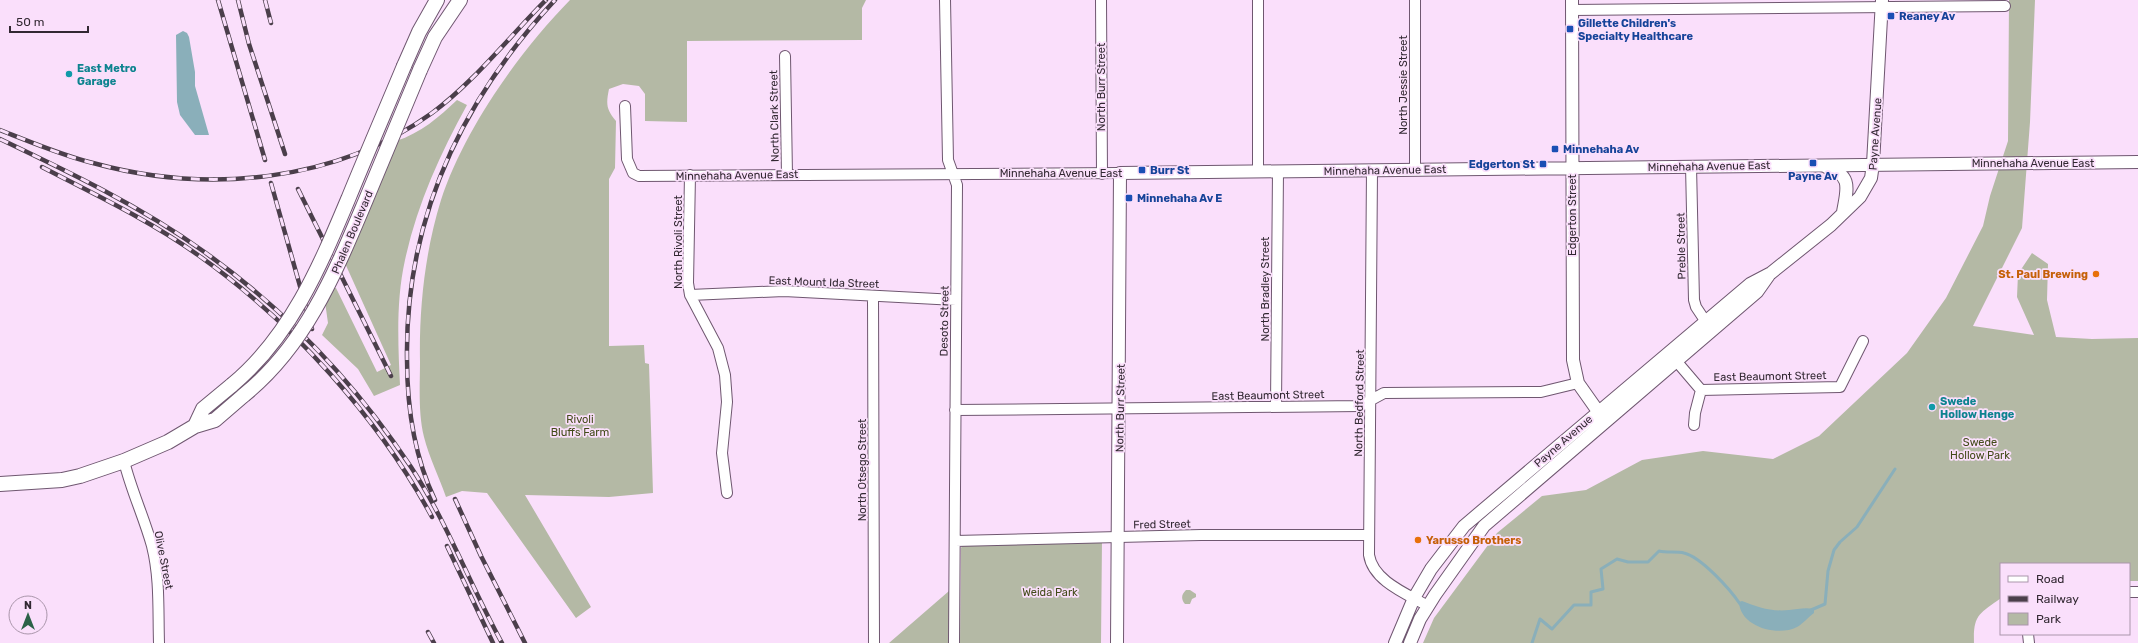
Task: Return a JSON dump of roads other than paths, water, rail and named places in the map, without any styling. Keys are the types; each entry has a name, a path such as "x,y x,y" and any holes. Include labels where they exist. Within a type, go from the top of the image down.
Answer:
{"main road":[{"name":"Phalen Boulevard","path":"194,426 203,408 250,370 264,354 302,301 327,249 419,32 437,0"},
{"name":"Phalen Boulevard","path":"0,484 62,480 124,462 168,442 194,426 215,420 261,381 276,366 302,331 315,310 342,256 435,37 460,0"}],"street":[{"name":"Desoto Street","path":"945,0 948,160 957,185 954,643"},
{"name":"North Burr Street","path":"1101,0 1102,174"},
{"path":"1258,0 1258,171"},
{"name":"North Jessie Street","path":"1415,0 1415,170"},
{"path":"1572,5 1882,4 2005,6"},
{"name":"Payne Avenue","path":"1410,643 1428,606 1484,526 1605,422 1673,358 1706,322 1750,284 1771,273 1831,225 1843,212 1860,198 1871,178 1873,164 1882,4"},
{"name":"Edgerton Street","path":"1572,5 1573,348 1578,383 1605,422"},
{"name":"North Clark Street","path":"785,56 787,175"},
{"name":"Minnehaha Avenue East","path":"625,106 627,159 633,173 647,176 953,173 1102,174 1815,164 2138,162"},
{"path":"1815,164 1835,170 1844,176 1847,185 1843,212"},
{"name":"Preble Street","path":"1691,166 1694,300 1696,307 1706,322"},
{"name":"North Bedford Street","path":"1372,170 1369,535 1371,565 1374,570 1385,580 1428,606"},
{"name":"North Bradley Street","path":"1276,406 1278,171"},
{"name":"North Burr Street","path":"1117,643 1120,409 1120,173"},
{"name":"North Rivoli Street","path":"690,175 688,283 690,295 712,334 725,375 727,402 722,453 727,493"},
{"name":"Payne Avenue","path":"1396,643 1414,598 1431,569 1464,526 1597,412 1673,358 1757,292 1771,273"},
{"name":"East Mount Ida Street","path":"690,295 772,291 956,300"},
{"name":"North Otsego Street","path":"873,296 874,643"},
{"name":"East Beaumont Street","path":"1701,390 1840,387 1863,341"},
{"path":"1673,358 1701,390 1695,413 1694,425"},
{"name":"East Beaumont Street","path":"955,410 1360,406 1384,393 1541,392 1578,383"},
{"name":"Olive Street","path":"124,462 152,546 159,590 159,643"},
{"name":"Fred Street","path":"955,541 1255,535 1369,535"}],"waterway":[{"path":"1811,610 1825,604 1828,571 1834,550 1840,542 1857,527 1895,469"},
{"path":"1532,643 1540,619 1552,629 1574,605 1591,605 1591,592 1603,589 1601,569 1617,559 1628,562 1648,562 1659,551 1684,553 1699,561 1722,582 1740,604"}],"railway":[{"path":"218,0 265,160"},
{"path":"238,0 249,44 285,154"},
{"path":"265,0 271,23"},
{"path":"0,130 81,160 136,173 180,178 224,179 268,176 312,168 354,155 394,137 432,113 477,74 546,0"},
{"path":"435,500 417,448 408,395 407,359 409,308 416,258 428,211 445,165 466,121 492,79 522,39 555,0"},
{"path":"0,139 104,190 179,235 233,273 262,297 317,349 366,406 411,467 436,510 502,643"},
{"path":"42,167 121,208 179,242 233,281 266,310 330,373 359,408 386,443 432,517"},
{"path":"271,183 312,329"},
{"path":"298,189 391,376"},
{"path":"455,499 481,556 525,643"},
{"path":"447,546 493,643"},
{"path":"428,632 434,643"}],"place":[{"name":"Reaney Av","path":"1891,16"},
{"name":"Gillette Children's Specialty Healthcare","path":"1570,29"},
{"name":"East Metro Garage","path":"69,74"},
{"name":"Minnehaha Av","path":"1555,149"},
{"name":"Payne Av","path":"1813,163"},
{"name":"Edgerton St","path":"1543,164"},
{"name":"Burr St","path":"1142,170"},
{"name":"Minnehaha Av E","path":"1129,198"},
{"name":"St. Paul Brewing","path":"2096,274"},
{"name":"Swede Hollow Henge","path":"1932,407"},
{"name":"Yarusso Brothers","path":"1418,540"}],"park label":[{"name":"Rivoli Bluffs Farm","path":"580,425"},
{"name":"Swede Hollow Park","path":"1980,448"},
{"name":"Weida Park","path":"1050,592"}]}
